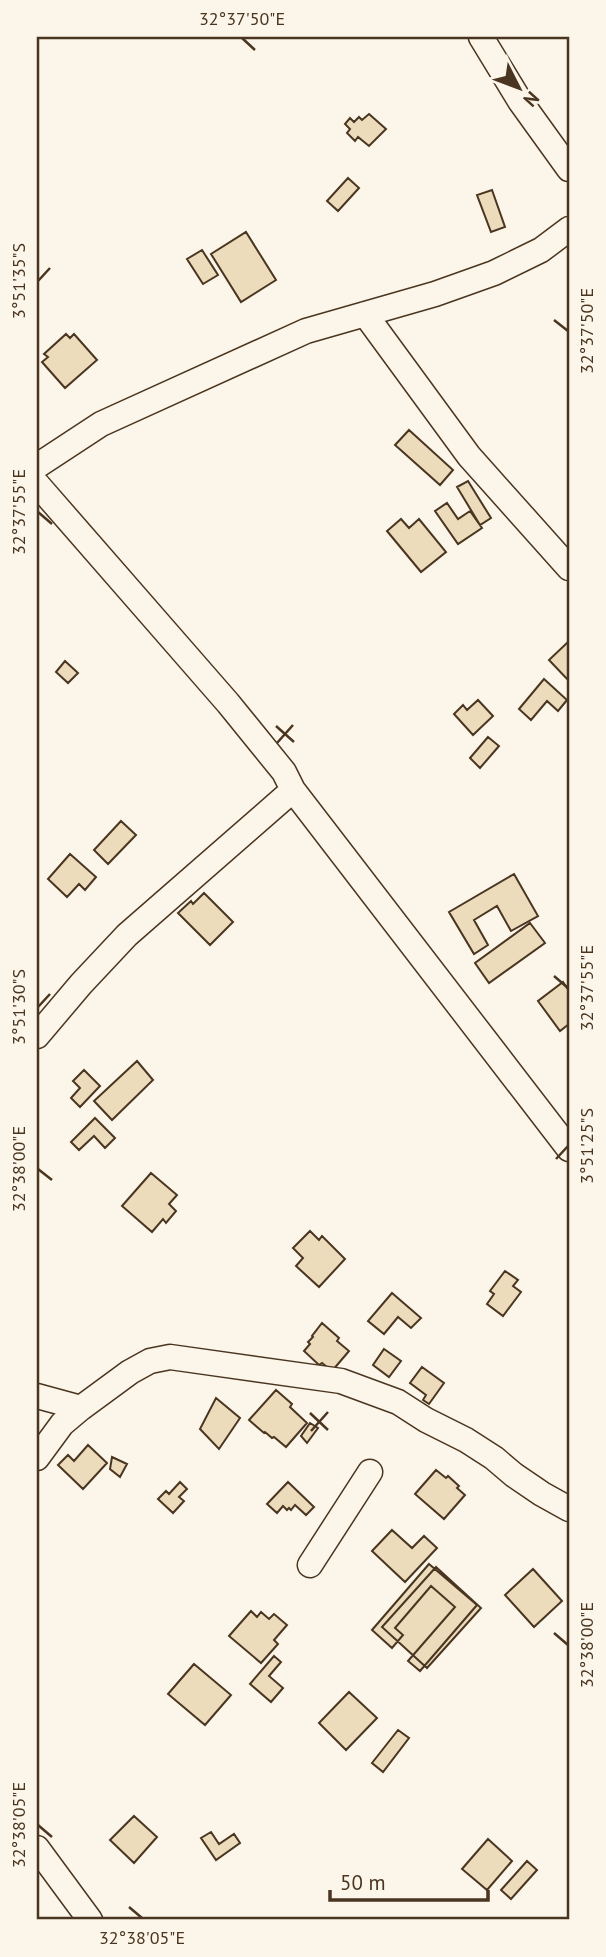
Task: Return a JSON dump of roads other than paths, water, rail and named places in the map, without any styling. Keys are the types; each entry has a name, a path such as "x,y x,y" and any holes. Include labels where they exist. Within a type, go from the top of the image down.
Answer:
{"street":[{"path":"481,37 520,101 569,169"},
{"path":"37,466 102,424 306,331 435,294 494,273 541,250 569,229"},
{"path":"365,314 469,456 569,568"},
{"path":"37,484 228,702 285,772 293,790 569,1149"},
{"path":"37,1036 127,935 293,790"},
{"path":"37,1458 62,1424 80,1408 130,1372 150,1361 170,1357 341,1381 398,1402 466,1440 524,1482 569,1508"},
{"path":"37,1396 80,1408"},
{"path":"310,1565 370,1472"},
{"path":"37,1848 90,1920"}]}
